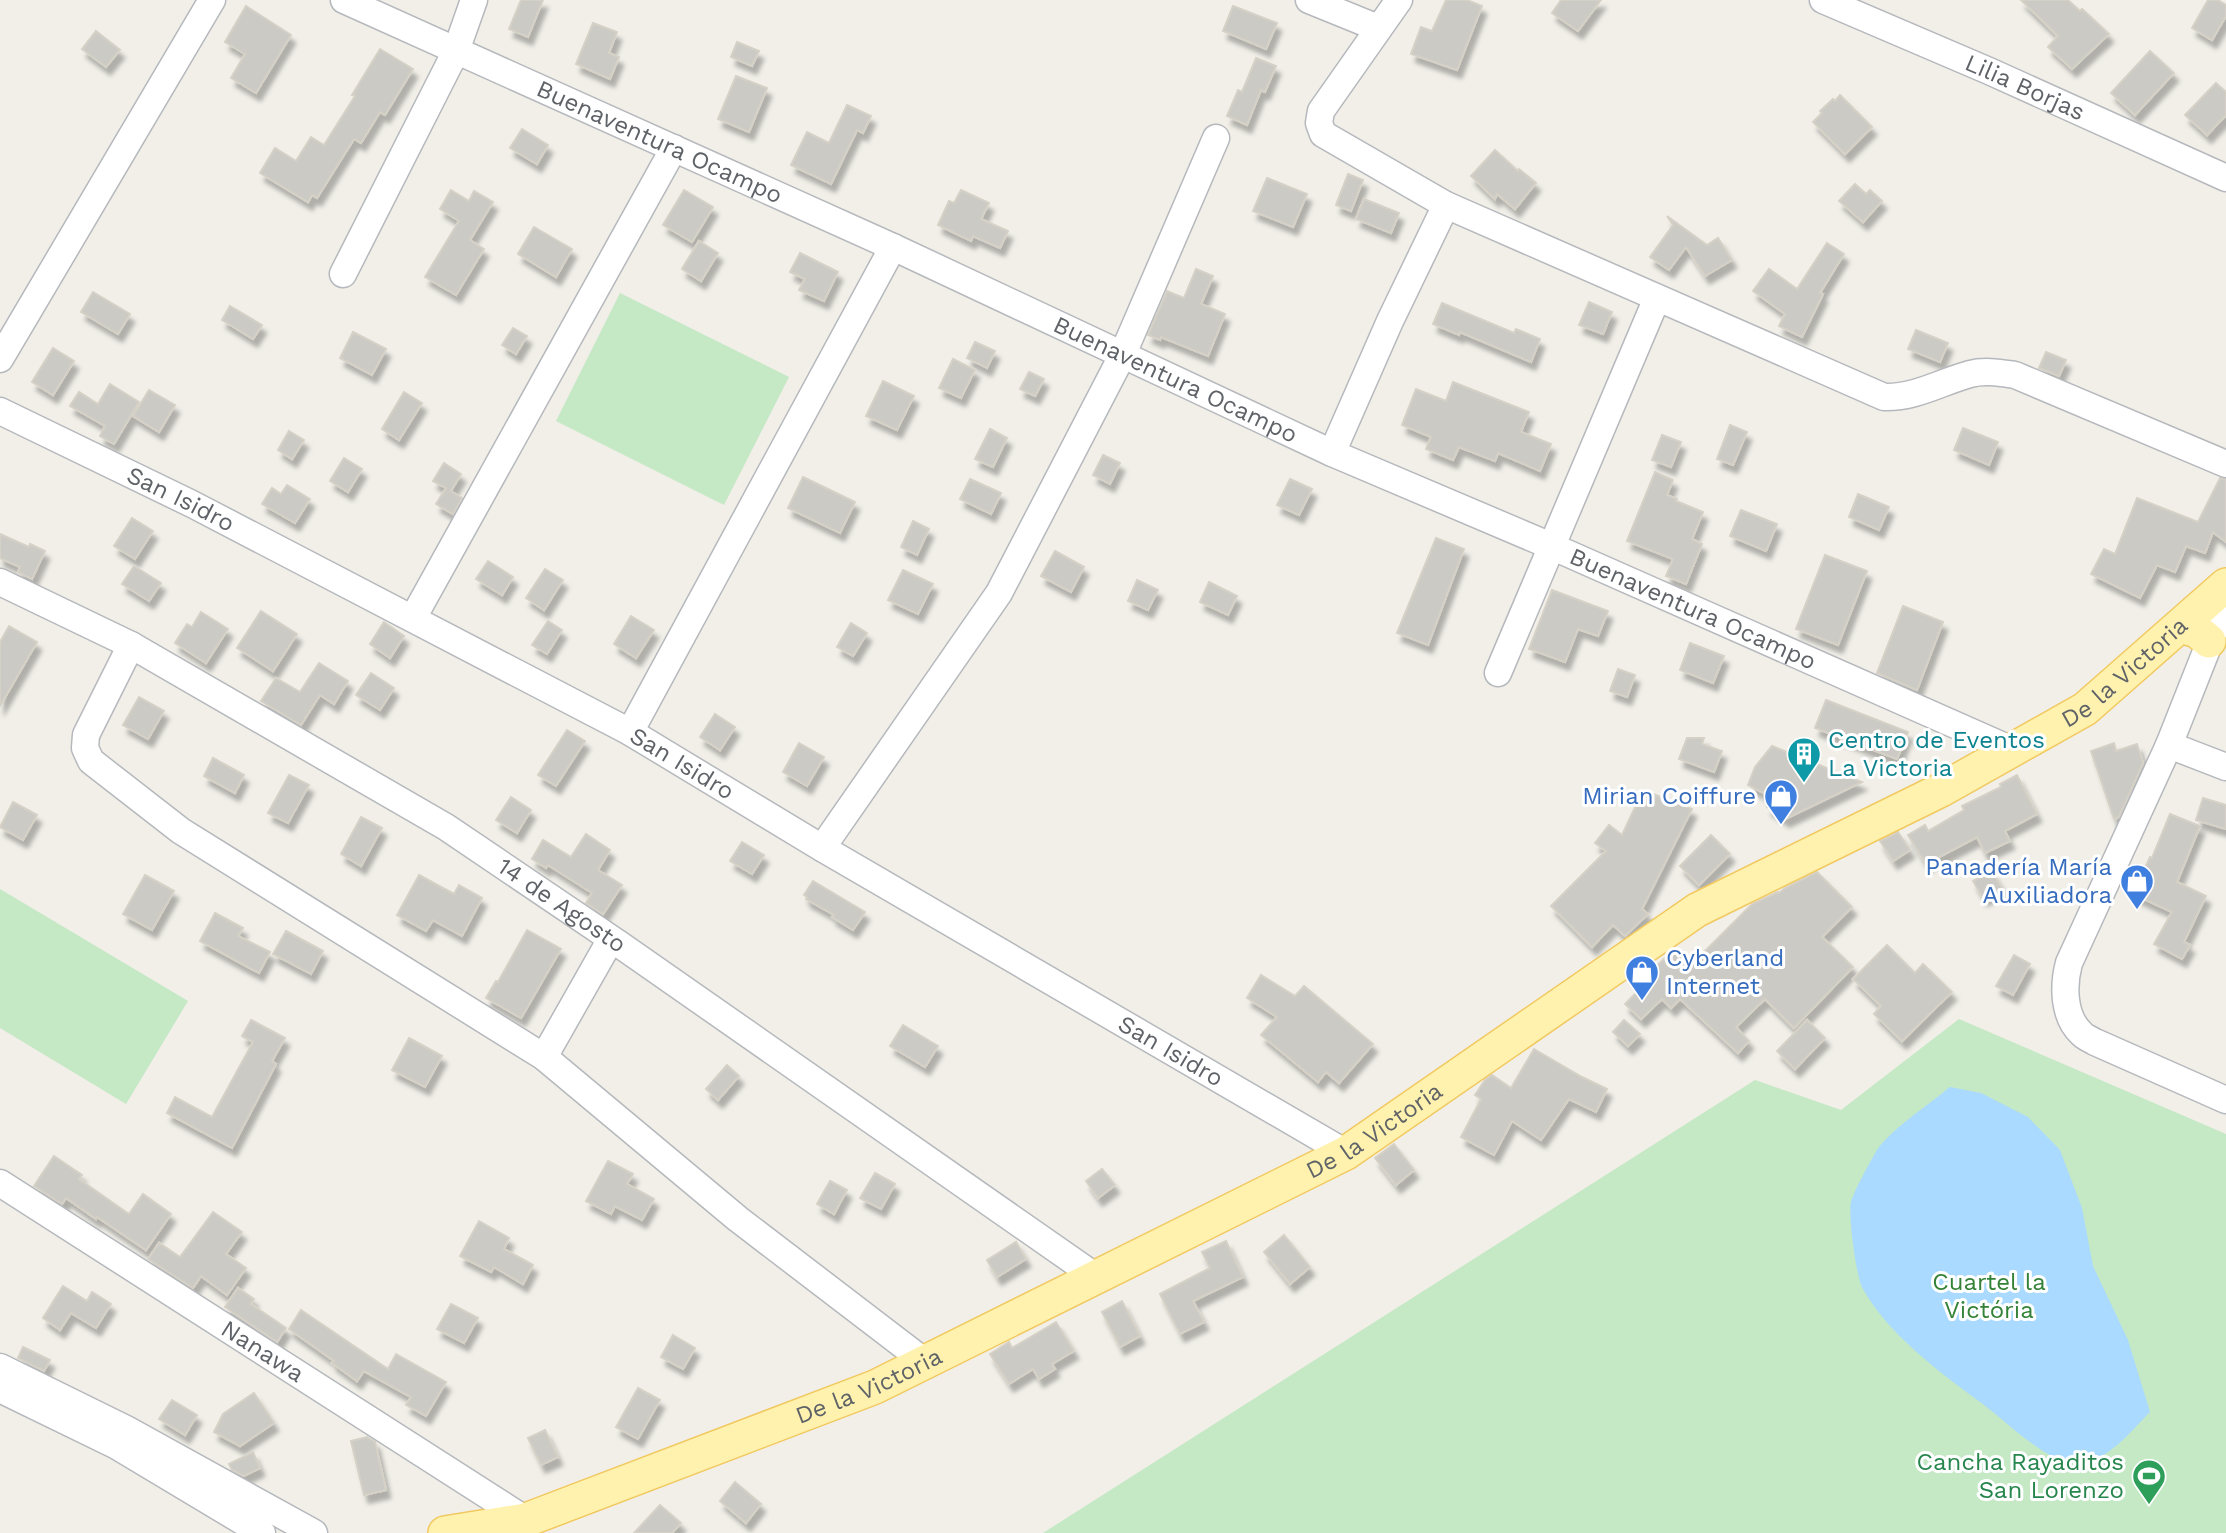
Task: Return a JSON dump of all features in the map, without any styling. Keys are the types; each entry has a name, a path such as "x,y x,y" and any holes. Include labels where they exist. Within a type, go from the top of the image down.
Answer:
{"main road":[{"name":"De la Victoria","path":"445,1533 526,1520 875,1387 1346,1153 1697,910 1941,790 2085,709 2195,633 2226,585"}],"street":[{"path":"0,359 212,0"},
{"name":"Buenaventura Ocampo","path":"344,0 893,247 1332,453 2012,750"},
{"path":"343,274 456,51 474,0"},
{"path":"1309,0 1378,28"},
{"path":"1399,0 1321,111 1319,123 1323,134 1446,205 1884,397 1898,398 1972,373 2015,375 2226,464"},
{"name":"Lilia Borjas","path":"1822,0 1989,71 2226,178"},
{"path":"822,848 999,593 1122,356 1216,138"},
{"path":"413,618 674,149"},
{"path":"1332,453 1390,321 1446,205"},
{"path":"629,732 893,247"},
{"path":"1499,673 1657,298"},
{"name":"San Isidro","path":"0,411 192,504 629,732 822,848 1346,1153"},
{"name":"14 de Agosto","path":"0,582 131,645 446,827 1096,1277"},
{"path":"2226,601 2195,633 2169,746 2069,963 2065,989 2067,1009 2081,1033 2095,1042 2226,1100"},
{"path":"131,645 86,735 85,748 91,761 181,831 544,1057 738,1219 925,1362"},
{"path":"2169,746 2226,767"},
{"path":"544,1057 611,939"},
{"name":"Nanawa","path":"0,1183 526,1520"},
{"path":"0,1367 126,1429 314,1533"},
{"path":"0,1389 117,1446 262,1533"}],"green space":[{"path":"620,293 789,377 724,505 556,421"},
{"path":"0,889 188,1001 126,1104 0,1028"},
{"name":"Cuartel la Victória","path":"1959,1019 2226,1134 2226,1533 1043,1533 1755,1080 1841,1110"}],"water":[{"path":"1950,1087 1981,1093 2028,1117 2060,1150 2082,1208 2093,1266 2128,1340 2150,1412 2118,1445 2099,1457 2077,1463 2066,1461 2053,1457 2028,1441 1916,1352 1885,1320 1862,1287 1855,1258 1851,1219 1851,1202 1855,1191 1883,1142"}],"building":[{"path":"521,0 543,0 528,37 509,29"},
{"path":"1446,0 1467,0 1482,6 1457,70 1411,54 1421,27 1432,31"},
{"path":"1561,0 1601,0 1578,31 1552,13"},
{"path":"2021,0 2068,0 2109,34 2072,69 2048,47 2058,36"},
{"path":"2208,0 2218,0 2226,5 2226,16 2212,40 2192,28"},
{"path":"246,6 291,35 256,93 231,78 245,54 225,42"},
{"path":"1233,6 1277,23 1266,49 1223,31"},
{"path":"593,23 617,32 609,53 619,57 610,79 576,64"},
{"path":"96,31 120,50 106,67 82,49"},
{"path":"737,42 759,51 752,66 731,57"},
{"path":"380,49 413,69 385,115 380,112 361,143 354,139 317,198 312,195 308,202 260,173 275,148 296,161 311,137 324,145"},
{"path":"2150,51 2174,73 2135,115 2111,93"},
{"path":"1256,58 1276,66 1265,92 1261,90 1247,125 1227,116 1238,90 1242,92"},
{"path":"736,76 767,88 749,132 718,119"},
{"path":"2216,83 2226,92 2226,115 2207,135 2185,115"},
{"path":"1840,95 1872,127 1845,154 1813,122 1822,113 1820,111"},
{"path":"847,105 871,116 863,133 857,130 831,184 791,165 807,132 829,143"},
{"path":"522,129 548,145 537,164 510,148"},
{"path":"1495,150 1536,183 1515,209 1497,194 1495,199 1471,176"},
{"path":"1348,174 1363,180 1351,211 1336,205"},
{"path":"1267,178 1307,194 1293,227 1253,211"},
{"path":"1855,184 1866,194 1870,190 1882,201 1863,222 1839,201"},
{"path":"451,190 469,201 474,191 493,202 470,240 484,249 456,295 425,277 459,221 440,209"},
{"path":"684,190 713,207 692,242 663,225"},
{"path":"961,190 989,203 981,219 1008,231 1000,248 973,236 971,241 938,225 949,201 954,203"},
{"path":"1364,199 1399,213 1391,233 1356,219"},
{"path":"1667,216 1707,245 1718,238 1732,260 1705,276 1686,247 1669,270 1650,257 1673,225"},
{"path":"534,227 572,249 556,277 518,254"},
{"path":"699,241 718,253 701,281 682,269"},
{"path":"1827,243 1844,254 1820,293 1823,294 1802,337 1779,326 1785,314 1753,291 1769,269 1797,289"},
{"path":"800,253 838,272 824,301 799,290 805,279 790,272"},
{"path":"1196,269 1213,276 1201,304 1225,314 1208,356 1161,337 1160,340 1148,335 1167,291 1184,298"},
{"path":"93,292 130,314 118,334 81,312"},
{"path":"1589,302 1612,312 1603,334 1579,325"},
{"path":"1442,303 1514,333 1516,329 1540,339 1531,362 1460,332 1459,335 1433,324"},
{"path":"230,306 262,325 253,339 222,320"},
{"path":"513,328 527,336 516,354 502,345"},
{"path":"1916,330 1948,343 1940,362 1908,349"},
{"path":"353,332 386,349 372,375 340,358"},
{"path":"975,342 995,351 987,368 967,358"},
{"path":"53,348 74,361 53,395 32,382"},
{"path":"2046,352 2066,360 2059,376 2039,368"},
{"path":"953,359 975,370 961,398 939,388"},
{"path":"1029,372 1044,379 1035,396 1020,389"},
{"path":"883,381 914,396 897,430 866,416"},
{"path":"1453,382 1529,412 1521,432 1551,444 1540,471 1498,453 1495,461 1459,447 1453,460 1426,449 1431,437 1402,425 1416,389 1446,401"},
{"path":"110,384 139,402 114,444 100,436 105,426 70,406 79,392 98,404"},
{"path":"149,390 175,405 159,432 133,416"},
{"path":"404,392 422,403 399,440 382,429"},
{"path":"1730,425 1747,432 1733,465 1717,459"},
{"path":"1963,428 1998,442 1989,465 1954,450"},
{"path":"990,429 1007,438 993,467 975,459"},
{"path":"289,431 304,440 292,459 278,450"},
{"path":"1662,435 1681,442 1671,467 1652,460"},
{"path":"1103,455 1120,463 1110,484 1093,475"},
{"path":"344,458 362,469 348,492 330,481"},
{"path":"444,463 461,474 451,491 462,498 453,514 436,504 446,488 433,481"},
{"path":"1655,472 1673,480 1667,495 1703,512 1692,539 1702,544 1686,584 1666,576 1673,559 1627,541"},
{"path":"803,477 855,502 840,533 788,508"},
{"path":"2220,478 2226,479 2226,542 2213,532 2205,553 2186,546 2175,572 2157,565 2140,598 2091,574 2104,549 2115,554 2137,498 2198,522"},
{"path":"970,479 1001,493 991,514 960,499"},
{"path":"1290,479 1312,489 1299,515 1277,505"},
{"path":"287,485 310,499 295,523 262,504 272,488 281,494"},
{"path":"1858,494 1889,507 1879,530 1849,517"},
{"path":"1741,510 1777,524 1766,551 1730,536"},
{"path":"132,518 153,531 135,559 114,546"},
{"path":"913,521 929,529 917,555 901,547"},
{"path":"0,534 45,551 32,579 18,572 20,567 0,558"},
{"path":"1436,538 1464,549 1428,645 1397,633"},
{"path":"1055,551 1084,567 1071,592 1041,576"},
{"path":"1825,555 1867,571 1838,645 1796,629"},
{"path":"488,561 513,577 502,595 476,579"},
{"path":"134,566 161,583 149,601 122,584"},
{"path":"545,569 563,580 544,610 526,598"},
{"path":"903,570 933,584 918,614 888,600"},
{"path":"1137,580 1158,590 1148,610 1128,601"},
{"path":"1209,582 1237,596 1228,615 1200,602"},
{"path":"1552,590 1608,611 1598,636 1578,629 1565,662 1529,649"},
{"path":"1903,606 1943,622 1917,690 1877,673"},
{"path":"261,611 297,634 273,671 237,648"},
{"path":"201,612 228,629 206,663 175,643 187,624 192,627"},
{"path":"631,616 654,630 636,658 614,644"},
{"path":"548,621 562,630 547,654 532,645"},
{"path":"384,622 404,636 390,658 370,644"},
{"path":"851,623 867,633 853,656 837,647"},
{"path":"9,626 37,642 0,706 0,642"},
{"path":"1690,643 1724,656 1713,683 1680,670"},
{"path":"319,663 348,681 334,704 320,695 301,725 261,701 276,678 300,692"},
{"path":"1618,669 1635,675 1627,697 1610,691"},
{"path":"371,673 394,688 380,710 356,695"},
{"path":"139,697 164,711 148,739 123,725"},
{"path":"1826,700 1908,732 1897,759 1815,728"},
{"path":"715,714 735,727 720,750 700,737"},
{"path":"567,730 585,741 556,786 538,775"},
{"path":"1687,738 1704,738 1702,744 1722,751 1714,772 1679,759"},
{"path":"799,743 824,757 807,786 783,772"},
{"path":"2114,743 2116,751 2137,744 2143,763 2119,817 2114,819 2091,751"},
{"name":"Centro de Eventos La Victoria","path":"1772,746 1862,782 1785,819 1767,807 1776,799 1748,785 1755,767"},
{"path":"213,758 244,775 235,793 204,776"},
{"path":"289,775 309,785 288,823 268,813"},
{"path":"2017,775 2037,814 2005,831 2010,841 1985,853 1977,837 1926,864 1908,835 1925,825 1928,831 1964,810 1962,806 2001,787 2000,784"},
{"path":"1643,790 1692,809 1642,909 1648,914 1625,936 1613,925 1592,947 1551,906 1606,851 1595,843 1609,825 1622,835"},
{"path":"511,797 531,810 517,833 496,820"},
{"path":"2203,798 2226,805 2226,829 2196,820"},
{"path":"13,802 37,815 23,840 0,827"},
{"path":"2170,814 2200,826 2177,882 2206,896 2184,942 2190,945 2182,959 2154,944 2172,912 2133,894 2150,857 2152,858"},
{"path":"361,817 382,828 361,866 341,854"},
{"path":"1898,832 1910,850 1893,861 1880,841"},
{"path":"586,834 610,850 598,870 622,885 603,914 586,903 592,893 548,865 546,868 532,859 543,840 571,857"},
{"path":"1711,835 1730,854 1699,885 1680,866"},
{"path":"742,842 764,855 752,874 730,861"},
{"path":"1992,871 2002,888 1983,898 1973,881"},
{"path":"1817,872 1852,907 1822,937 1853,967 1794,1028 1765,999 1736,1027 1749,1041 1738,1053 1680,999 1671,1008 1662,999 1641,1019 1625,1004 1646,983 1642,979 1675,949 1691,965 1752,904"},
{"path":"145,875 174,891 152,930 123,914"},
{"path":"419,875 454,894 459,885 482,898 462,936 433,920 426,931 397,915"},
{"path":"813,881 865,912 853,930 806,899 804,895"},
{"path":"215,913 243,928 238,936 270,952 259,973 200,941"},
{"path":"527,930 561,949 521,1018 486,998"},
{"path":"286,931 323,951 311,974 273,954"},
{"path":"1887,945 1915,973 1923,964 1952,992 1902,1041 1874,1014 1881,1006 1853,979"},
{"path":"2014,955 2030,964 2013,995 1996,986"},
{"path":"1261,975 1295,996 1304,986 1373,1044 1339,1083 1326,1072 1318,1082 1261,1035 1277,1017 1247,998"},
{"path":"251,1020 285,1038 272,1061 276,1064 232,1148 167,1113 175,1097 212,1117 253,1042 242,1036"},
{"path":"1624,1020 1640,1034 1628,1046 1613,1032"},
{"path":"1807,1020 1825,1038 1795,1069 1777,1051"},
{"path":"903,1025 938,1046 925,1067 890,1046"},
{"path":"409,1038 442,1056 425,1087 392,1070"},
{"path":"1534,1049 1607,1089 1596,1112 1569,1099 1541,1140 1512,1121 1494,1155 1461,1137 1481,1099 1475,1095 1485,1080 1492,1075 1511,1088"},
{"path":"727,1065 739,1076 718,1100 706,1089"},
{"path":"1394,1144 1414,1170 1396,1185 1375,1158"},
{"path":"54,1156 82,1175 79,1179 129,1214 143,1194 171,1214 146,1250 66,1198 62,1204 34,1186"},
{"path":"608,1161 633,1174 627,1184 654,1199 642,1220 615,1206 611,1214 586,1201"},
{"path":"1102,1169 1115,1185 1098,1198 1086,1181"},
{"path":"875,1173 895,1184 881,1209 860,1198"},
{"path":"830,1181 847,1190 834,1214 817,1204"},
{"path":"213,1212 242,1232 226,1254 246,1268 227,1295 201,1276 193,1288 148,1259 159,1243 180,1257"},
{"path":"479,1221 509,1238 504,1249 533,1265 523,1284 494,1267 491,1272 460,1256"},
{"path":"1284,1235 1310,1267 1290,1284 1264,1252"},
{"path":"1226,1241 1243,1277 1193,1301 1204,1322 1180,1334 1160,1294 1210,1268 1202,1252"},
{"path":"1016,1242 1026,1259 997,1277 987,1260"},
{"path":"63,1286 87,1301 92,1292 111,1304 96,1328 71,1313 60,1330 43,1318"},
{"path":"238,1288 254,1299 251,1304 286,1328 277,1342 225,1307"},
{"path":"1122,1301 1140,1336 1120,1347 1102,1312"},
{"path":"451,1304 478,1318 464,1343 437,1329"},
{"path":"301,1310 388,1369 396,1354 446,1382 426,1416 406,1405 411,1397 364,1371 357,1381 289,1329"},
{"path":"1056,1322 1074,1351 1052,1364 1055,1369 1039,1379 1033,1369 1009,1384 990,1354 1009,1342 1012,1348"},
{"path":"673,1335 695,1348 683,1369 661,1357"},
{"path":"23,1347 50,1360 44,1371 18,1358"},
{"path":"638,1388 660,1400 638,1439 616,1427"},
{"path":"254,1393 274,1423 240,1446 214,1432 223,1414"},
{"path":"172,1400 197,1415 185,1435 159,1419"},
{"path":"545,1430 558,1457 541,1465 528,1438"},
{"path":"367,1437 375,1442 386,1490 364,1495 351,1441"},
{"path":"253,1452 260,1468 244,1476 232,1470 229,1464"},
{"path":"735,1482 761,1504 746,1523 720,1501"},
{"path":"660,1505 681,1523 672,1533 634,1533"}],"place":[{"name":"Centro de Eventos La Victoria","path":"1804,784"},
{"name":"Mirian Coiffure","path":"1781,826"},
{"name":"Panadería María Auxiliadora","path":"2137,911"},
{"name":"Cyberland Internet","path":"1642,1002"},
{"name":"Cancha Rayaditos San Lorenzo","path":"2149,1506"}]}
